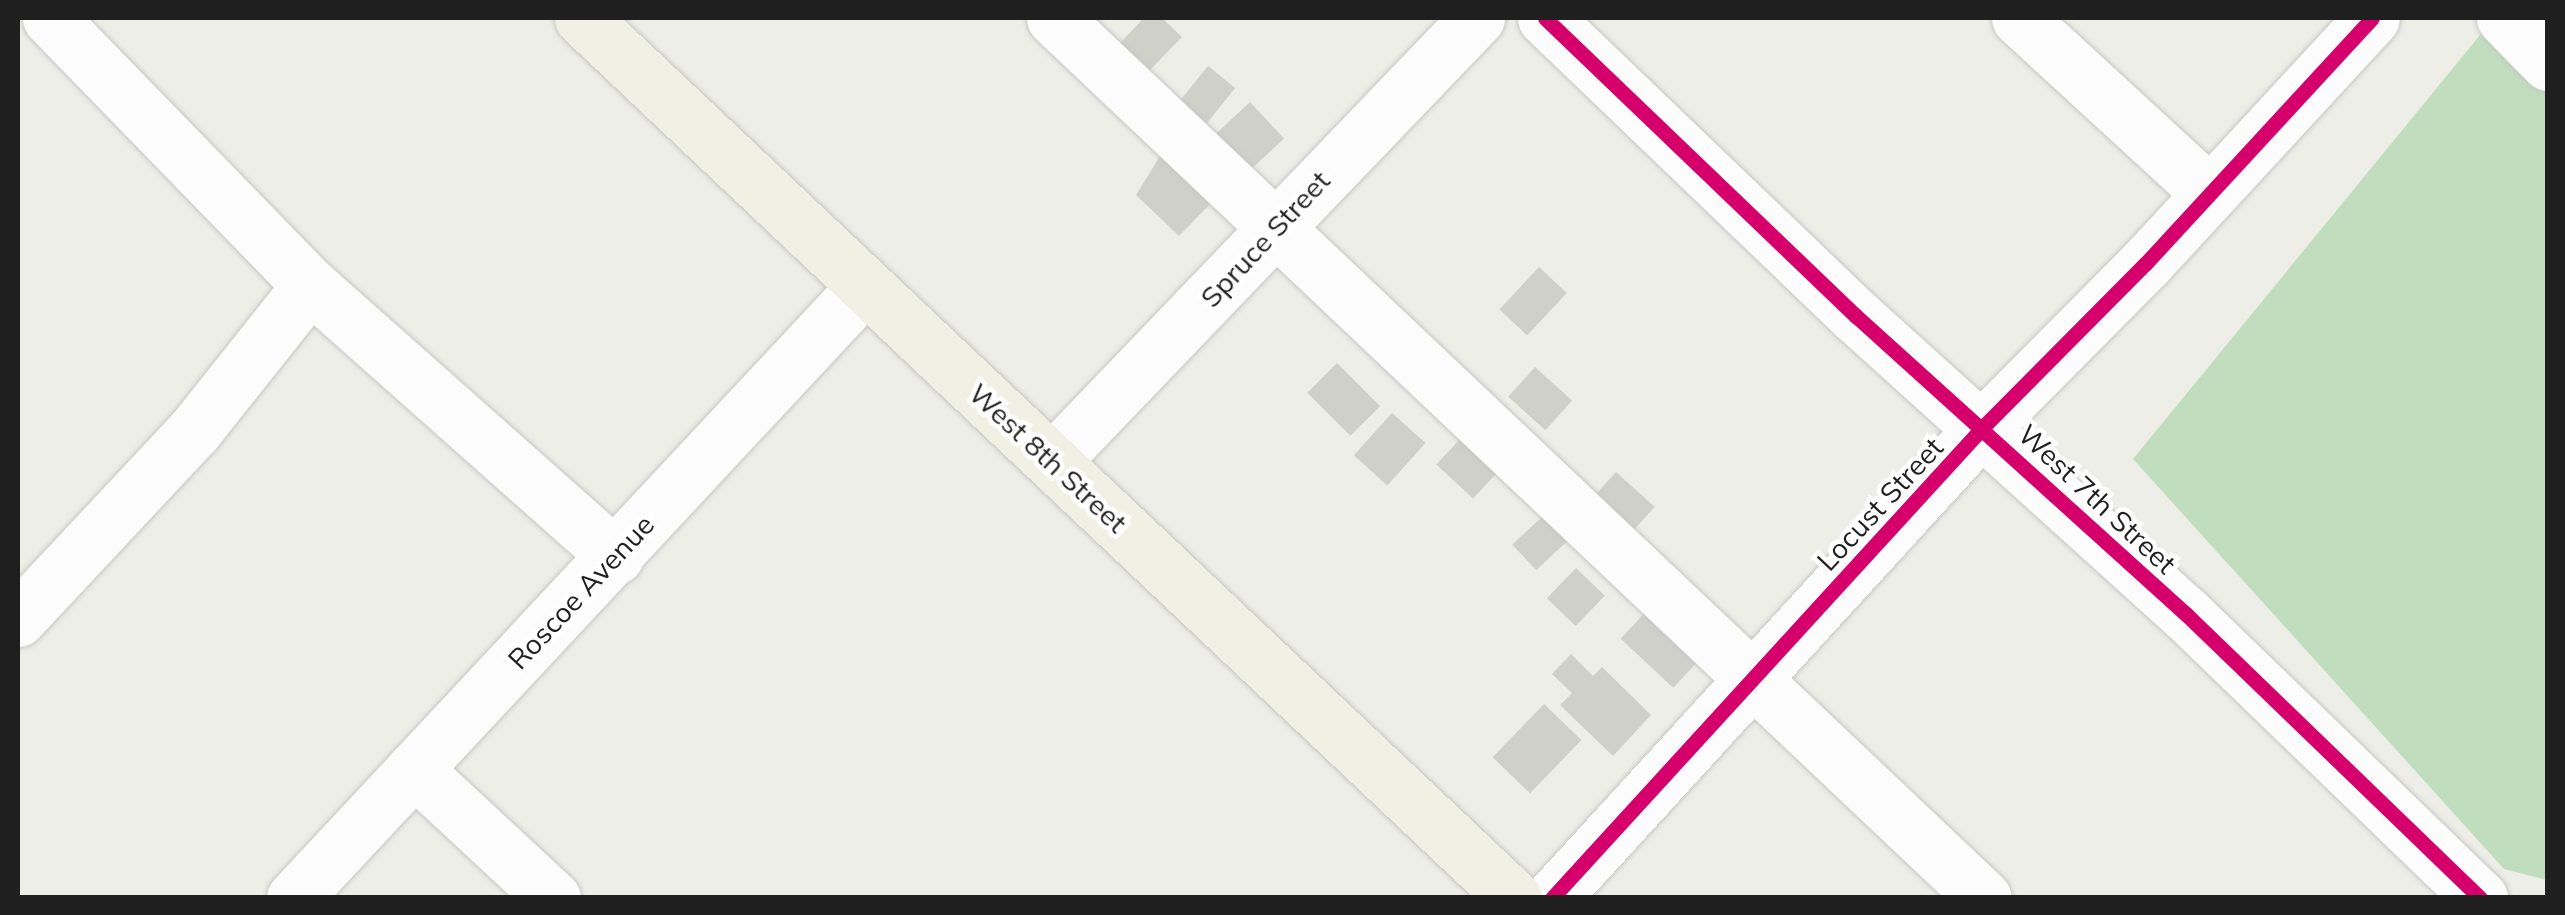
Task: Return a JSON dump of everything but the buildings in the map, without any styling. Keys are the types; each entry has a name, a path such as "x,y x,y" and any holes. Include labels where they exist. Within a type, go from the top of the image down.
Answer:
{"main road":[{"name":"West 8th Street","path":"582,18 1514,898"}],"street":[{"path":"18,26 26,18"},
{"path":"50,18 310,285 616,557"},
{"path":"1054,18 1984,898"},
{"name":"Spruce Street","path":"1052,461 1478,18"},
{"name":"West 7th Street","path":"1545,18 1856,316 1983,427 2480,898"},
{"path":"2019,18 2209,194"},
{"name":"Locust Street","path":"1552,898 1983,427 2209,194 2372,18"},
{"path":"2504,18 2548,63"},
{"path":"18,619 194,431 310,285"},
{"name":"Roscoe Avenue","path":"294,898 865,286"},
{"path":"414,769 552,898"}],"green space":[{"path":"2494,18 2547,18 2547,880 2504,869 2133,459"}],"cycle path":[{"path":"1545,18 1856,316 2186,614 2480,898"},
{"path":"1552,898 1983,427 2146,263 2372,18"}]}
